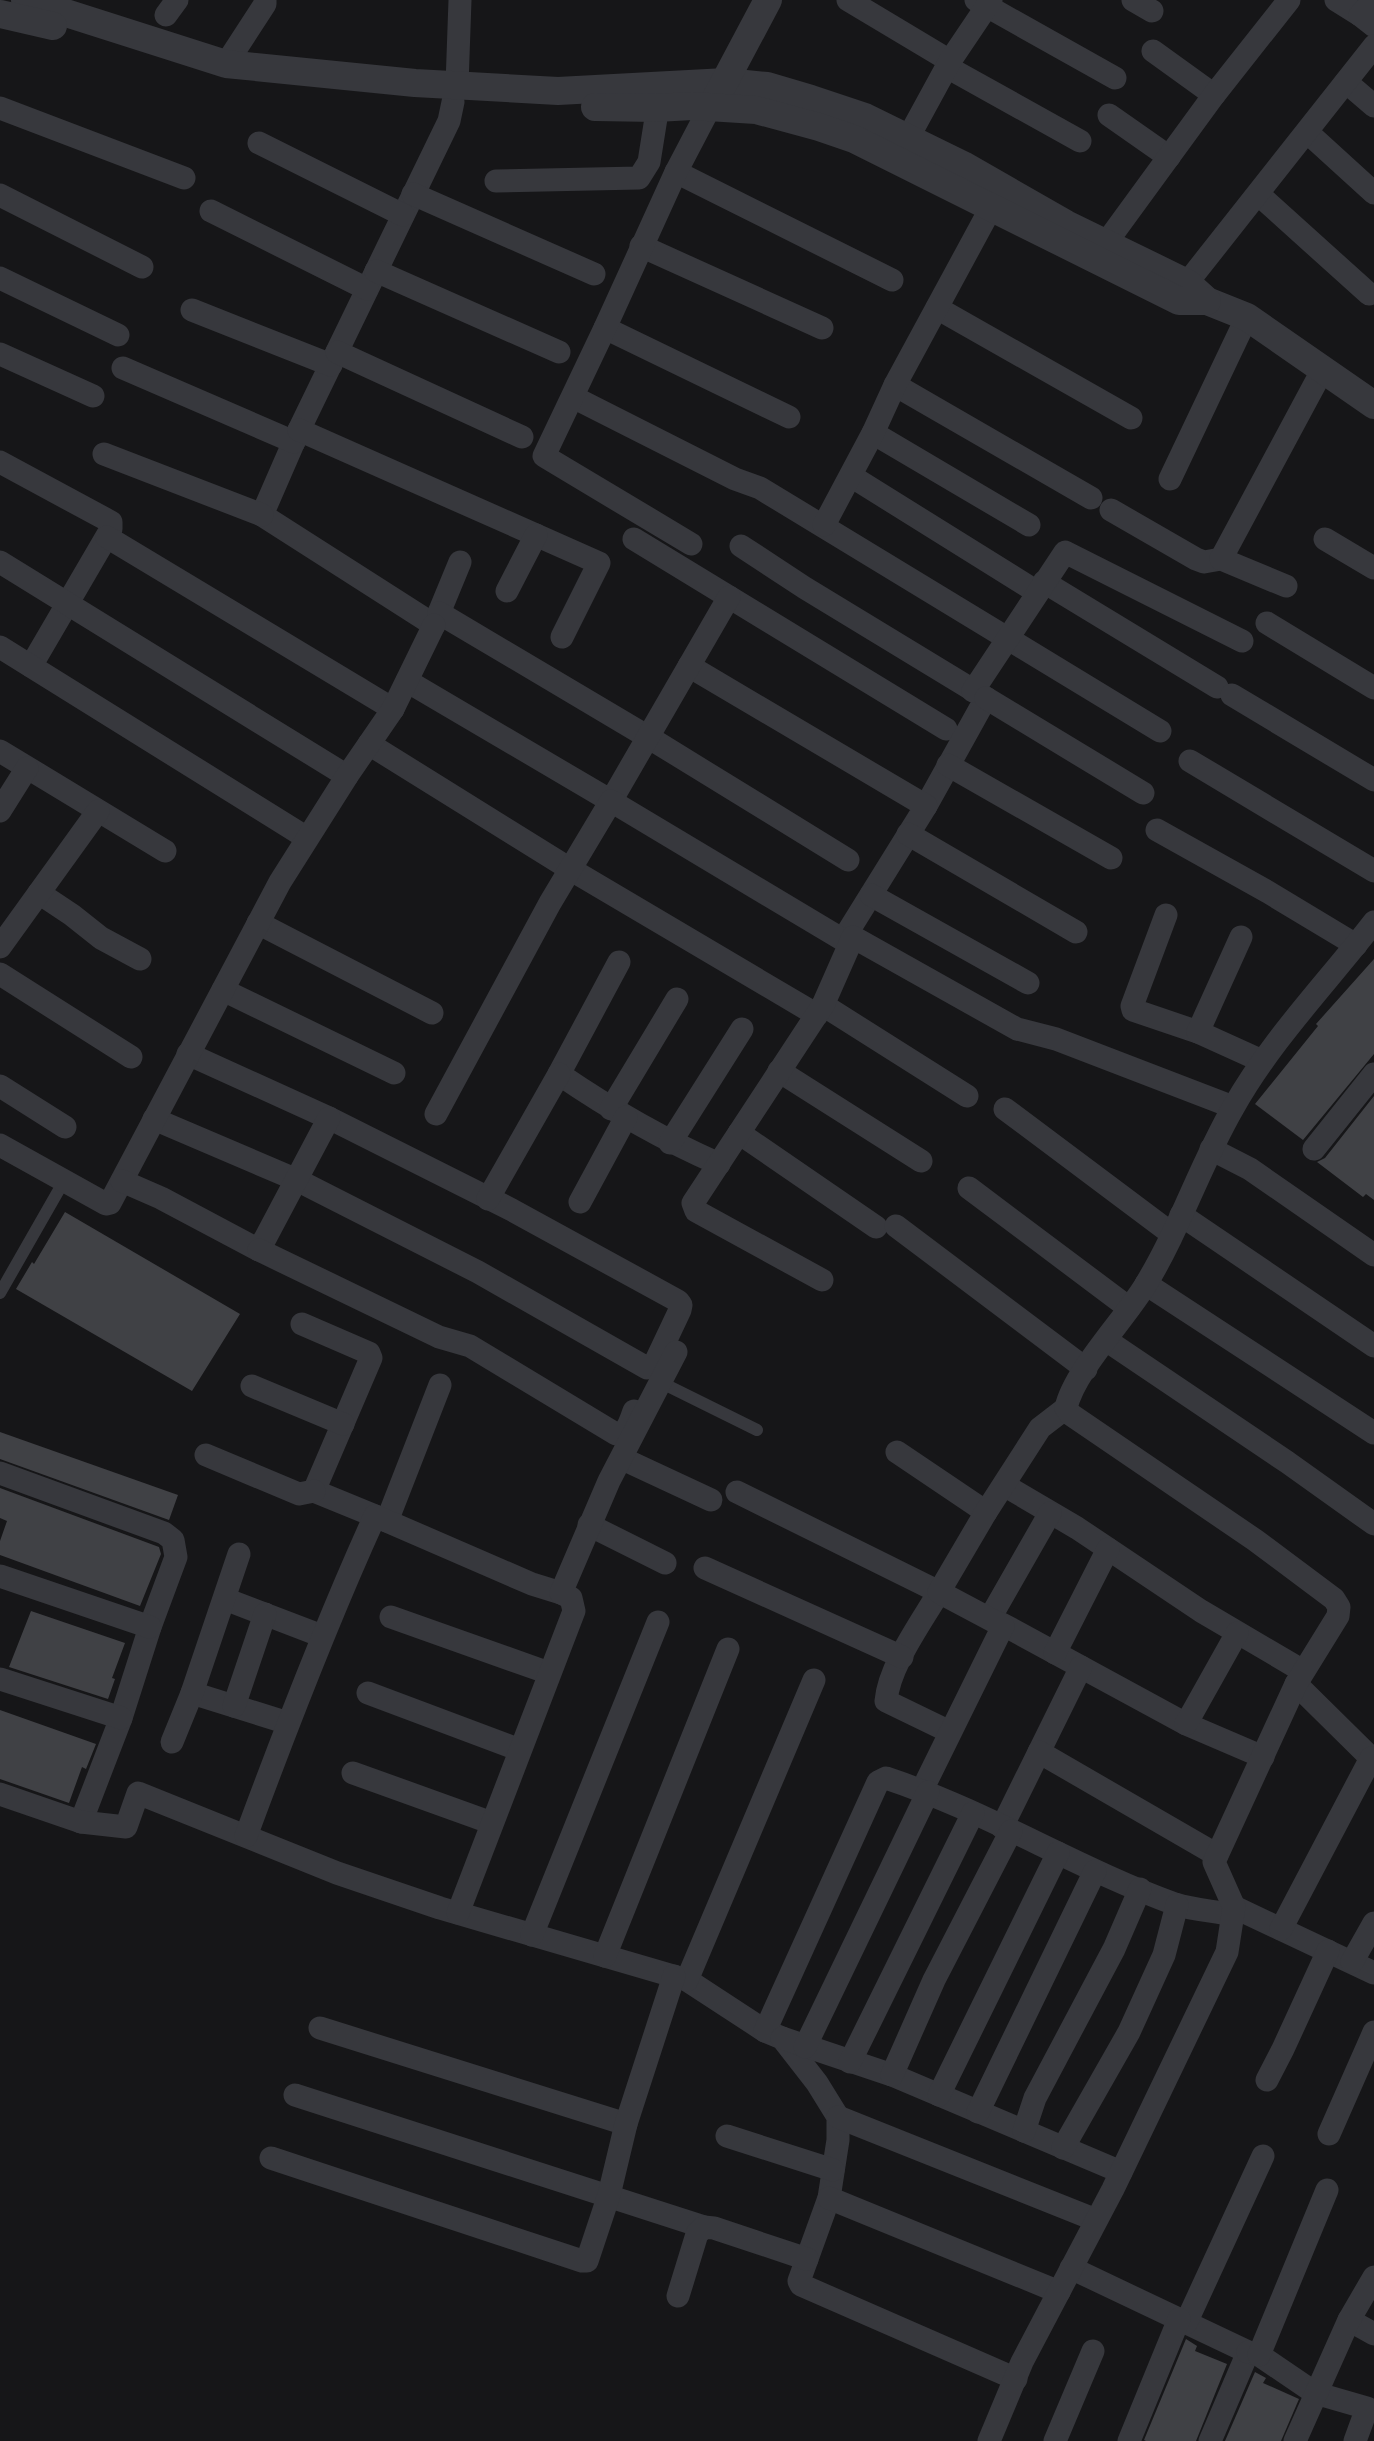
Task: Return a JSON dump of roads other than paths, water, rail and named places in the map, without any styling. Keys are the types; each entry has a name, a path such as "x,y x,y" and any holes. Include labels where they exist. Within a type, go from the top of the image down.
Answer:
{"street":[{"path":"25,0 226,64 339,76 455,94"},
{"path":"226,64 265,0"},
{"path":"262,514 296,436 449,121 455,94 460,0"},
{"path":"691,544 544,458 544,453 573,397 676,172 768,0"},
{"path":"848,0 948,64 1080,141"},
{"path":"1106,243 1214,95 1289,0"},
{"path":"1336,0 1369,14"},
{"path":"908,138 985,2 1115,78"},
{"path":"0,14 71,30 224,79 270,88 342,96 558,91 659,98 692,106 756,110 843,135 1066,224 1106,243 1247,317 1374,405"},
{"path":"659,98 726,82 767,86 865,117 963,165 997,198 1179,302 1197,292 1258,194 1374,46"},
{"path":"1153,51 1214,95"},
{"path":"1346,82 1374,106"},
{"path":"496,181 639,178 649,162 659,98"},
{"path":"0,108 184,178"},
{"path":"1109,115 1169,156"},
{"path":"1307,132 1374,193"},
{"path":"259,143 403,215"},
{"path":"676,172 892,280"},
{"path":"413,194 594,274"},
{"path":"1258,194 1369,294"},
{"path":"0,195 142,267"},
{"path":"824,525 895,385 997,198"},
{"path":"211,211 372,280 559,352"},
{"path":"642,246 822,328"},
{"path":"0,278 118,335"},
{"path":"937,308 1131,418"},
{"path":"192,310 334,358 522,437"},
{"path":"1170,479 1247,317"},
{"path":"605,328 789,417"},
{"path":"0,354 93,396"},
{"path":"123,368 296,436 599,563 562,637"},
{"path":"1221,559 1323,369"},
{"path":"895,385 1091,498"},
{"path":"573,397 736,479 760,488 1160,732"},
{"path":"873,433 1029,526"},
{"path":"104,454 262,514 437,619 648,737 848,860"},
{"path":"0,461 111,522 107,537 31,666"},
{"path":"851,476 1374,780"},
{"path":"1111,510 1196,559 1204,562 1221,559 1286,586"},
{"path":"507,592 536,535"},
{"path":"107,537 393,709"},
{"path":"1325,538 1374,568"},
{"path":"634,539 946,729"},
{"path":"741,546 1143,793"},
{"path":"822,1280 693,1208 693,1203 820,1010 852,940 849,930 926,806 948,765 1006,639 1040,587 1065,552 1242,640"},
{"path":"0,562 347,776"},
{"path":"0,1145 109,1204 258,923 307,838 393,709 437,619 460,562"},
{"path":"436,1114 570,869 729,597"},
{"path":"1267,624 1374,688"},
{"path":"0,647 307,838"},
{"path":"689,666 926,806"},
{"path":"407,681 852,940 1017,1029 1056,1039 1233,1107"},
{"path":"369,744 570,869 967,1096"},
{"path":"0,751 165,851"},
{"path":"1191,761 1374,871"},
{"path":"948,765 1111,858"},
{"path":"0,811 27,768"},
{"path":"0,947 98,811"},
{"path":"1157,830 1268,892 1356,946"},
{"path":"908,834 1076,932"},
{"path":"39,893 101,938 140,959"},
{"path":"871,895 1028,983"},
{"path":"1166,915 1132,1006 1133,1010 1198,1032 1262,1061"},
{"path":"950,1732 886,1701 887,1691 902,1657 986,1512 1040,1428 1066,1408 1068,1399 1086,1369 1146,1284 1233,1107 1262,1061 1374,922"},
{"path":"258,923 432,1013"},
{"path":"1198,1032 1241,937"},
{"path":"488,1199 619,962"},
{"path":"0,974 131,1057"},
{"path":"223,990 394,1073"},
{"path":"580,1202 618,1113 677,999"},
{"path":"670,1143 742,1028"},
{"path":"188,1054 329,1118 488,1199 678,1301 680,1310 623,1459 589,1525 561,1594"},
{"path":"779,1071 921,1161"},
{"path":"559,1074 670,1143 719,1164"},
{"path":"1314,1149 1374,1074"},
{"path":"0,1086 65,1127"},
{"path":"1005,1109 1176,1225 1374,1346"},
{"path":"259,1250 329,1118"},
{"path":"154,1119 297,1180 478,1272 656,1375"},
{"path":"739,1133 886,1227 1086,1369"},
{"path":"1212,1149 1250,1169 1374,1255"},
{"path":"122,1181 439,1337 470,1346 615,1434 622,1434 626,1429 656,1375 688,1326"},
{"path":"970,1188 1129,1308"},
{"path":"1146,1284 1374,1433"},
{"path":"302,1324 369,1353 371,1357 314,1491"},
{"path":"1106,1340 1374,1524"},
{"path":"246,1836 322,1636 381,1518 440,1385"},
{"path":"252,1386 343,1424"},
{"path":"989,2441 1016,2379 1121,2172 1227,1952 1233,1911 1214,1861 1300,1677 1338,1616 1339,1607 1334,1600 1255,1540 1070,1414 1066,1408"},
{"path":"897,1452 986,1512"},
{"path":"206,1455 299,1494 314,1491 571,1598 574,1611 458,1913"},
{"path":"623,1459 711,1500"},
{"path":"0,1473 164,1533 173,1540 176,1557 121,1718 80,1822"},
{"path":"1004,1485 1077,1528 1300,1677 1371,1754 1281,1929"},
{"path":"737,1492 996,1621 1186,1724 1263,1756"},
{"path":"805,2047 928,1786 996,1621 1050,1513"},
{"path":"589,1525 665,1563"},
{"path":"1055,1653 1108,1549"},
{"path":"172,1742 192,1693 239,1554"},
{"path":"705,1568 902,1657"},
{"path":"0,1576 150,1627"},
{"path":"225,1599 322,1636"},
{"path":"234,1706 265,1614"},
{"path":"391,1617 549,1673"},
{"path":"532,1935 658,1622"},
{"path":"1186,1724 1237,1633"},
{"path":"606,1956 728,1649"},
{"path":"892,2075 1039,1752 1081,1667"},
{"path":"0,1679 121,1718"},
{"path":"271,2158 587,2261 609,2195 626,2124 680,1978 814,1680"},
{"path":"192,1693 288,1723"},
{"path":"369,1693 520,1750"},
{"path":"1039,1752 1217,1855"},
{"path":"353,1773 492,1822"},
{"path":"774,2035 878,1782 886,1778 928,1786 1006,1829 1095,1871 1177,1905 1233,1911 1281,1929 1374,1973"},
{"path":"0,1794 80,1822 126,1827 138,1793 337,1873 458,1913 680,1978 774,2035 892,2075 1121,2172"},
{"path":"850,2062 973,1813"},
{"path":"939,2095 1058,1853"},
{"path":"978,2112 1095,1871"},
{"path":"1024,2131 1035,2098 1114,1949 1140,1889"},
{"path":"1063,2148 1129,2032 1164,1955 1177,1905"},
{"path":"1352,1962 1374,1923"},
{"path":"1267,2080 1328,1951"},
{"path":"320,2028 626,2124"},
{"path":"1329,2134 1374,2032"},
{"path":"774,2035 817,2083 838,2117 838,2140 829,2198 799,2281 801,2284 1016,2379"},
{"path":"295,2095 807,2259"},
{"path":"838,2117 1096,2220"},
{"path":"727,2136 833,2170"},
{"path":"1129,2441 1183,2321 1263,2156"},
{"path":"1210,2441 1254,2354 1327,2190"},
{"path":"829,2198 1059,2292"},
{"path":"678,2296 697,2234 704,2227"},
{"path":"1072,2268 1254,2354 1315,2393 1371,2410 1355,2441"},
{"path":"1295,2441 1349,2320 1374,2277"},
{"path":"1349,2320 1374,2334"},
{"path":"1055,2441 1093,2350"}],"lane":[{"path":"0,1293 64,1181"},
{"path":"656,1375 757,1430"}]}
